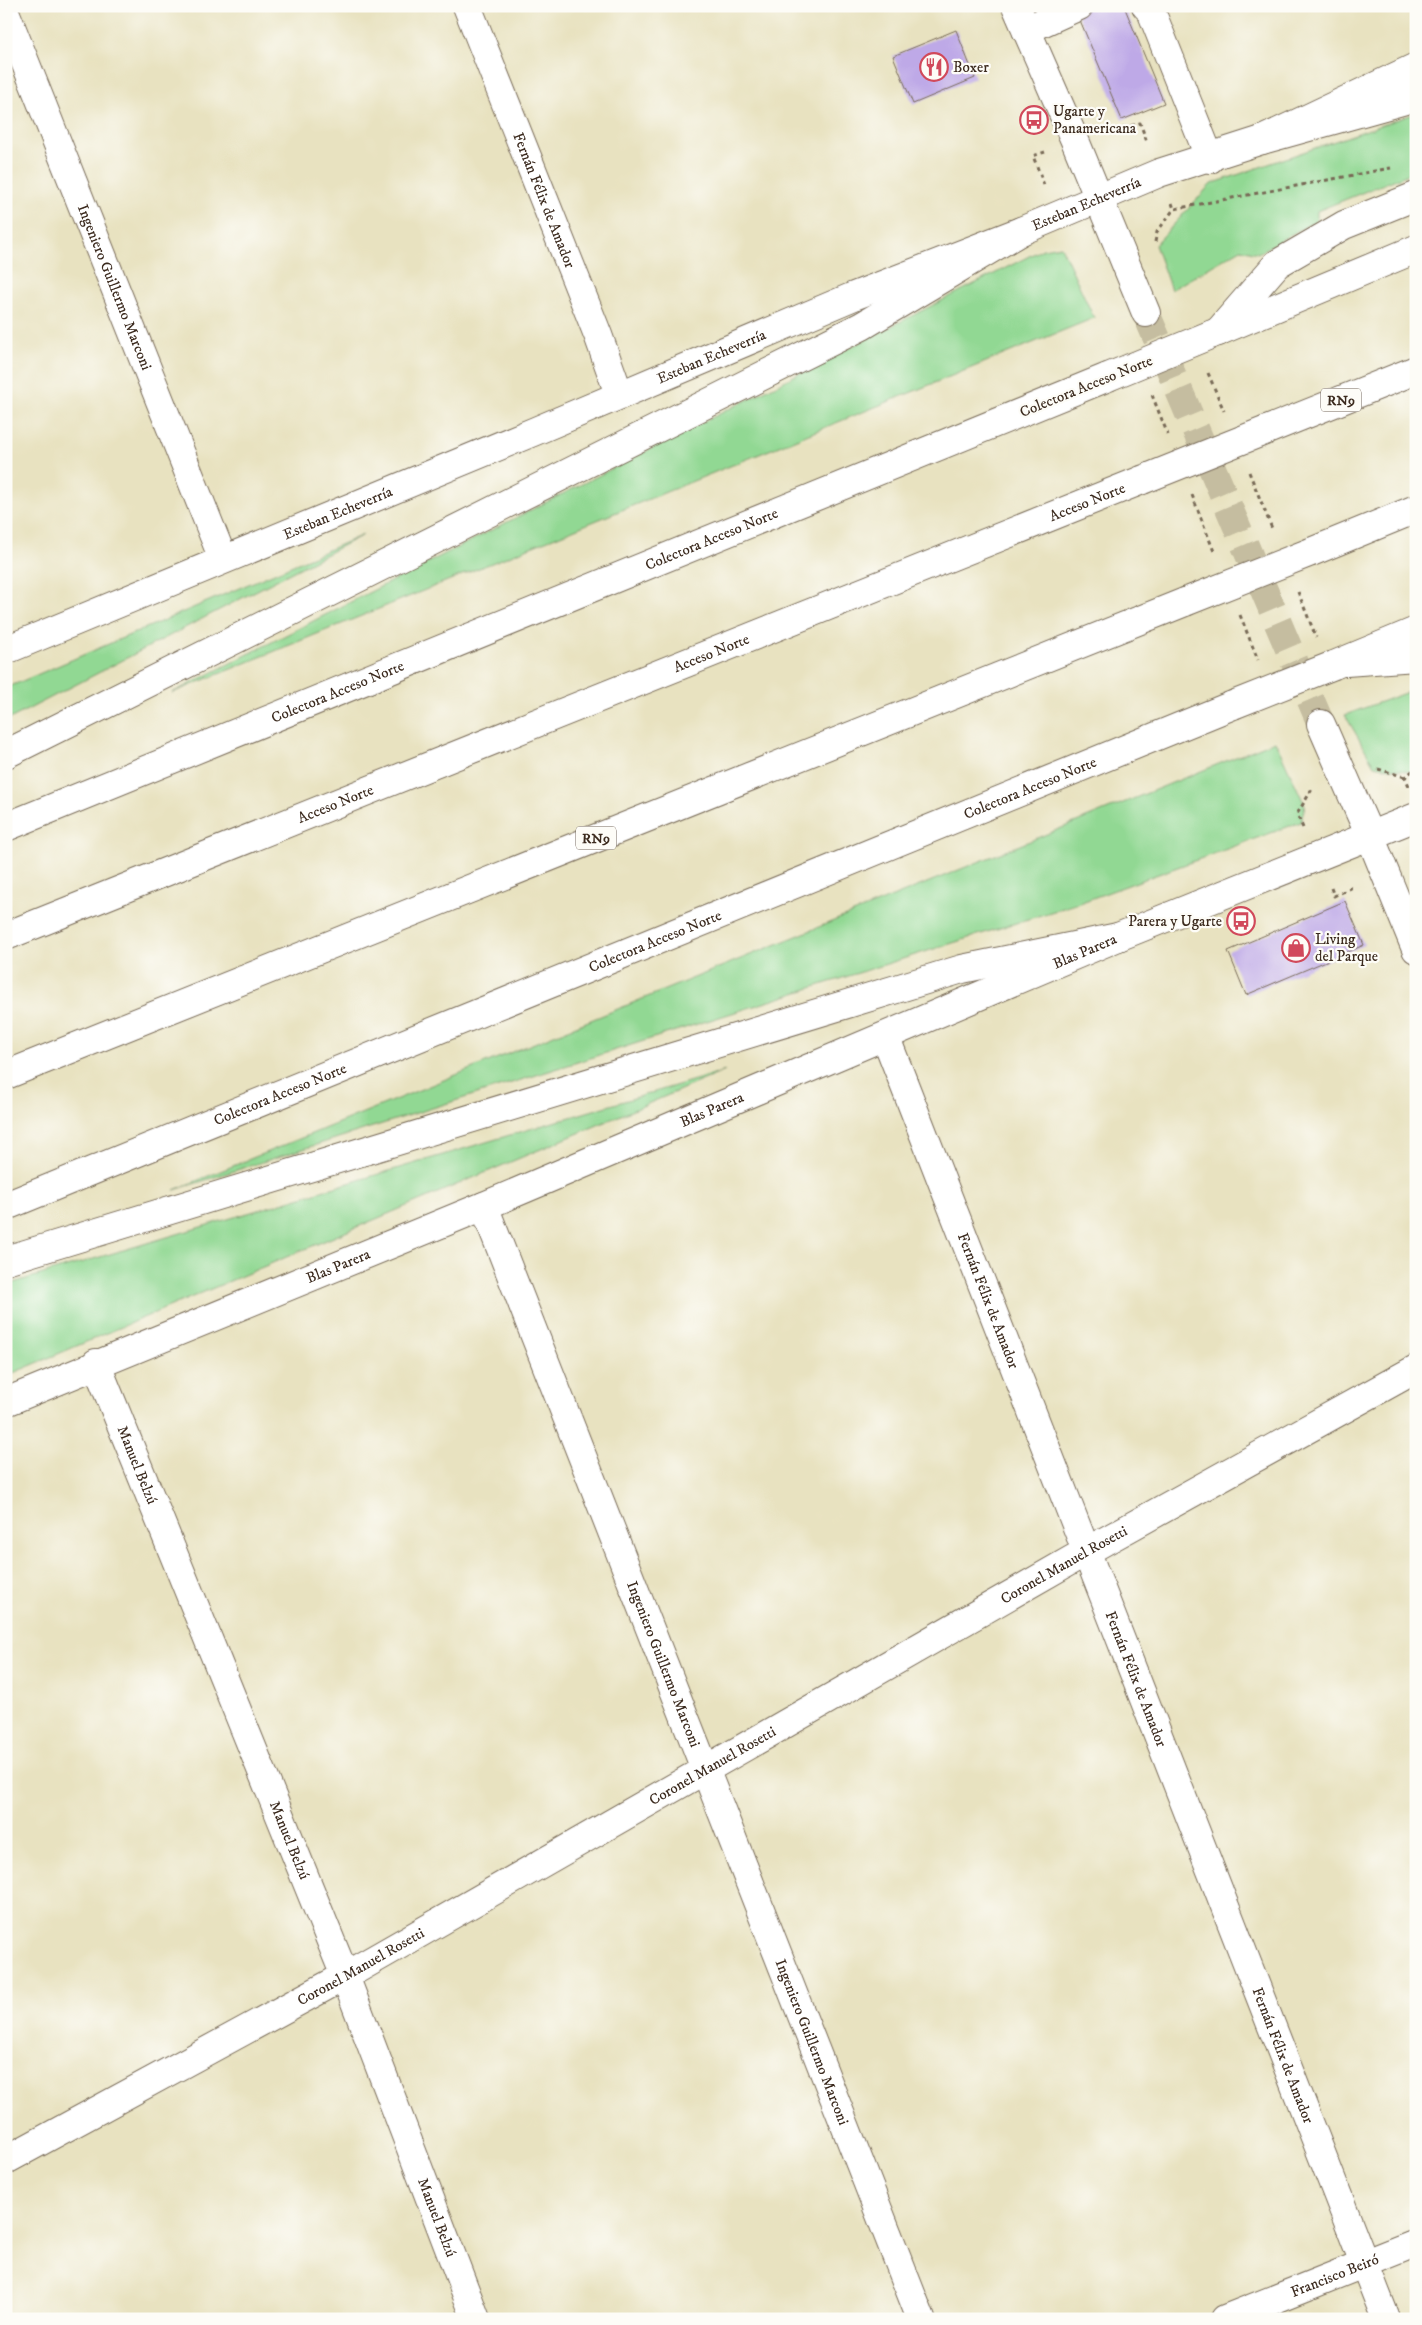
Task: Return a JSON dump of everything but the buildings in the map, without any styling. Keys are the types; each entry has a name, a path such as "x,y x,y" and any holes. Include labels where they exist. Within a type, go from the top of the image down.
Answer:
{"main road":[{"name":"Fernán Félix de Amador","path":"467,6 598,335 618,394"},
{"path":"1079,6 1021,18 1100,198 1146,313"},
{"path":"1146,6 1151,11 1210,159"},
{"name":"Ingeniero Guillermo Marconi","path":"6,14 223,559"},
{"name":"Esteban Echeverría","path":"6,650 533,432 618,394 854,296 1021,231 1159,173 1210,159 1262,140 1416,66"},
{"path":"1262,140 1416,97"},
{"path":"1214,333 1277,264 1344,225 1416,196"},
{"path":"6,754 862,326 1021,231"},
{"name":"Colectora Acceso Norte","path":"6,827 1108,377 1416,249"},
{"name":"Acceso Norte","path":"6,936 1416,370"},
{"name":"RN9","path":"6,1075 1416,509"},
{"name":"Colectora Acceso Norte","path":"6,1206 1232,705 1332,658 1416,631"},
{"path":"1332,658 1416,657"},
{"path":"1320,724 1370,836 1416,949"},
{"name":"Blas Parera","path":"6,1402 484,1206 886,1038 1118,938 1416,817"},
{"path":"6,1260 962,970 1118,938"},
{"name":"Fernán Félix de Amador","path":"886,1038 1386,2319"},
{"name":"Ingeniero Guillermo Marconi","path":"484,1206 921,2319"},
{"name":"Manuel Belzú","path":"96,1364 345,1976 476,2319"},
{"name":"Coronel Manuel Rosetti","path":"6,2160 345,1976 1086,1551 1416,1369"},
{"name":"Francisco Beiró","path":"1225,2319 1365,2265 1416,2243"}],"path":[{"path":"1158,250 1154,240 1157,232 1174,209"},
{"path":"1207,370 1226,416"},
{"path":"1248,471 1275,536"},
{"path":"1298,591 1332,658"},
{"path":"1369,766 1405,777"}],"green space":[{"path":"1416,113 1416,171 1317,211 1317,220 1258,253 1241,249 1171,290 1155,245 1211,184"},
{"path":"1061,246 1094,318 172,693 1043,249"},
{"path":"363,535 6,721 6,688"},
{"path":"1416,689 1416,773 1374,765 1345,715"},
{"path":"1275,741 1305,805 1301,822 1079,903 174,1190"},
{"path":"725,1071 6,1376 6,1285"}],"tunnel":[{"path":"1146,313 1321,724"}],"place":[{"name":"Boxer","path":"934,67"},
{"name":"Ugarte y Panamericana","path":"1034,120"},
{"name":"Parera y Ugarte","path":"1241,921"},
{"name":"Living del Parque","path":"1296,948"}]}
